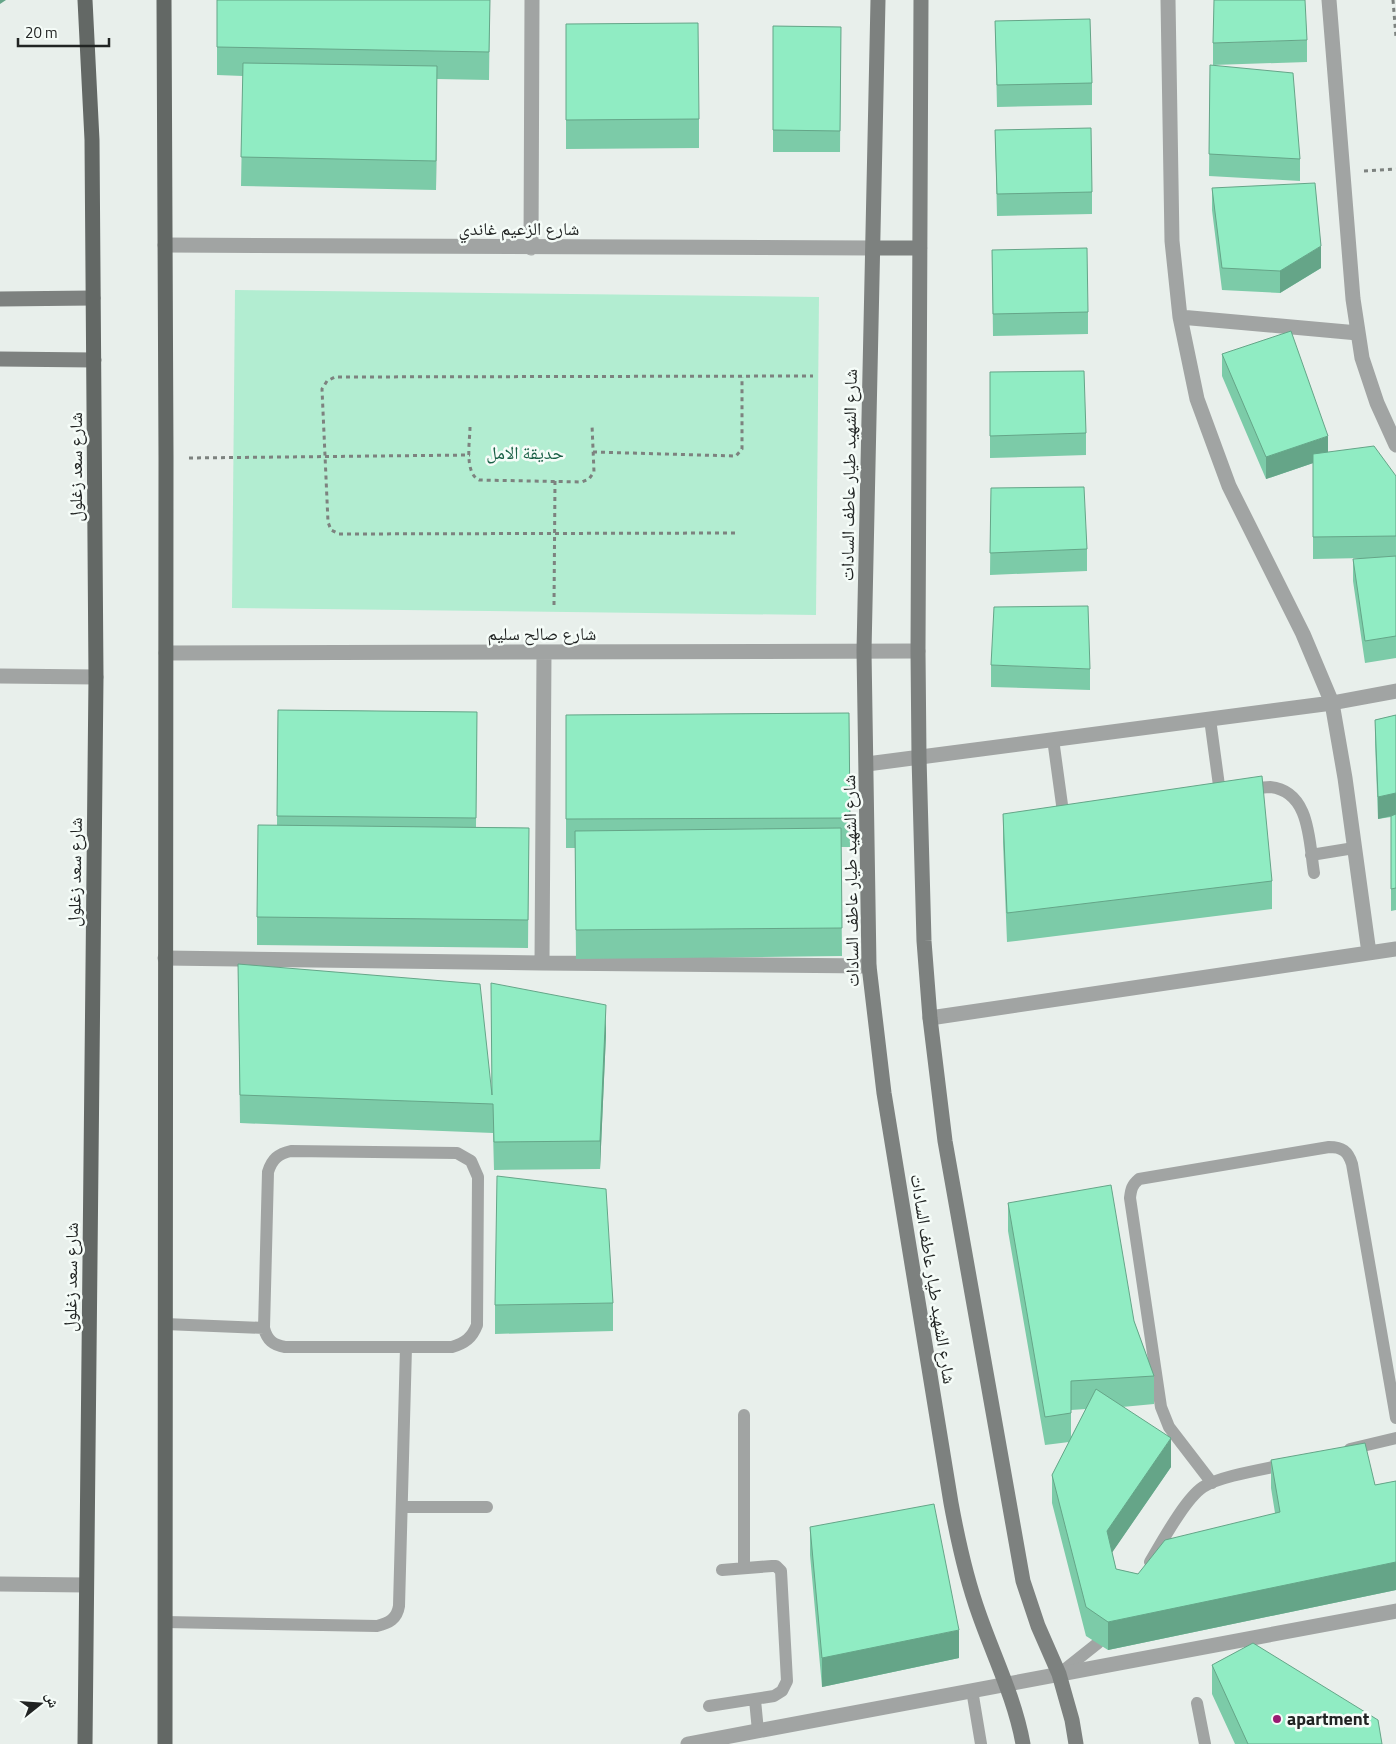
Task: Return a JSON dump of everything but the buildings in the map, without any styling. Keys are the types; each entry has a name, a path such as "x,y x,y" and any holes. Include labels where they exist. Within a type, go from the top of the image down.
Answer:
{"main road":[{"name":"شارع سعد زغلول","path":"84,1744 96,677 92,140 85,0"},
{"path":"164,0 166,458 165,1744"}],"street":[{"path":"531,248 532,0"},
{"name":"شارع الشهيد طيار عاطف السادات","path":"878,0 864,652 869,966 884,1093 951,1503 963,1565 978,1613 1006,1684 1023,1744"},
{"name":"شارع الشهيد طيار عاطف السادات","path":"921,0 918,651 924,941 930,1018 945,1140 1023,1581 1038,1626 1059,1674 1072,1720 1076,1744"},
{"path":"1168,0 1172,241 1180,317 1197,399 1229,486 1303,634 1332,703 1345,778 1369,953"},
{"path":"1330,0 1352,299 1362,358 1377,403 1396,445"},
{"name":"شارع الزعيم غاندي","path":"165,245 873,248"},
{"path":"873,248 920,248"},
{"path":"0,299 93,298"},
{"path":"1180,317 1358,333"},
{"path":"0,359 94,360"},
{"name":"شارع صالح سليم","path":"166,653 918,651"},
{"path":"542,963 544,653"},
{"path":"0,676 96,677"},
{"path":"867,764 1332,703 1396,691"},
{"path":"930,1018 1396,949"},
{"path":"166,958 869,966"},
{"path":"0,1584 86,1585"},
{"path":"688,1744 1396,1611"}],"lane":[{"path":"1210,719 1215,793 1269,787 1281,789 1292,796 1300,805 1305,816 1314,873"},
{"path":"1053,739 1063,812"},
{"path":"1311,855 1354,848"},
{"path":"1212,1483 1169,1427 1161,1407 1130,1198 1134,1183 1139,1179 1329,1147 1344,1149 1352,1164 1396,1418"},
{"path":"291,1151 457,1153 472,1161 478,1177 477,1325 474,1333 468,1340 452,1347 406,1347 277,1346 266,1336 264,1328 268,1172 275,1157 283,1152 291,1151"},
{"path":"165,1324 264,1328"},
{"path":"165,1622 377,1626 393,1620 398,1613 399,1606 406,1347"},
{"path":"744,1415 744,1568"},
{"path":"1340,1451 1396,1438"},
{"path":"1141,1576 1191,1498 1204,1486 1304,1460"},
{"path":"402,1507 487,1507"},
{"path":"710,1706 754,1700 779,1694 786,1686 787,1681 781,1571 776,1566 722,1570"},
{"path":"1059,1674 1098,1643"},
{"path":"972,1690 981,1744"},
{"path":"754,1700 758,1731"},
{"path":"1197,1703 1205,1744"}],"path":[{"path":"1393,0 1396,37"},
{"path":"1342,172 1396,168"},
{"path":"735,533 342,534 335,532 331,530 328,522 322,390 327,381 335,377 813,376"},
{"path":"593,452 736,456 742,449 742,377"},
{"path":"470,427 470,471 479,480 582,482 589,479 594,472 592,425"},
{"path":"166,458 470,455"},
{"path":"554,482 554,605"}],"green space":[{"name":"حديقة الامل","path":"235,290 819,297 816,615 232,608"}],"place":[{"name":"apartment","path":"1277,1719"}]}
